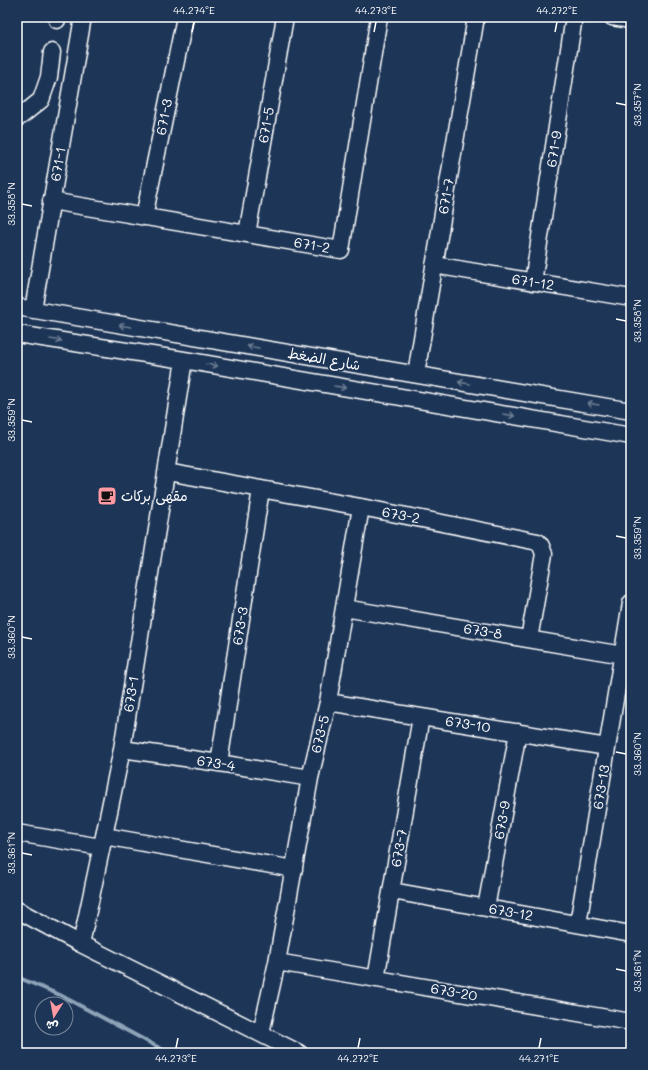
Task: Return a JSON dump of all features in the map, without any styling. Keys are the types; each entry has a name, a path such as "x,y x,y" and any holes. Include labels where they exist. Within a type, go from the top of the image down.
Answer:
{"street":[{"name":"671-1","path":"33,310 83,17"},
{"name":"671-3","path":"144,217 185,17"},
{"name":"671-5","path":"247,234 285,17"},
{"name":"671-2","path":"51,201 341,250 379,17"},
{"name":"671-7","path":"416,374 476,17"},
{"name":"671-9","path":"533,282 574,17"},
{"path":"612,17 631,20"},
{"path":"17,118 41,100 49,77 52,52"},
{"name":"671-12","path":"434,265 533,282 631,295"},
{"name":"شارع الضغط","path":"17,308 631,411"},
{"name":"شارع الضغط","path":"17,334 184,360 631,436"},
{"path":"278,376 282,352"},
{"name":"673-1","path":"81,944 122,749 184,360"},
{"name":"673-2","path":"167,472 361,507 538,542 542,546 544,554 529,639"},
{"name":"673-3","path":"219,763 261,489"},
{"name":"673-5","path":"261,1033 277,962 310,778 328,702 361,507"},
{"name":"673-13","path":"578,924 631,603"},
{"name":"673-8","path":"344,608 622,655"},
{"name":"673-10","path":"328,702 607,747"},
{"name":"673-7","path":"376,979 422,717"},
{"name":"673-9","path":"486,908 518,732"},
{"name":"673-4","path":"122,749 310,778"},
{"path":"17,833 103,842 294,869"},
{"name":"673-12","path":"392,891 631,934"},
{"path":"17,910 81,944 299,1053"},
{"name":"673-20","path":"277,962 631,1022"}],"waterway":[{"path":"17,977 60,995 169,1053"}],"place":[{"name":"مقهى بركات","path":"107,496"}]}
